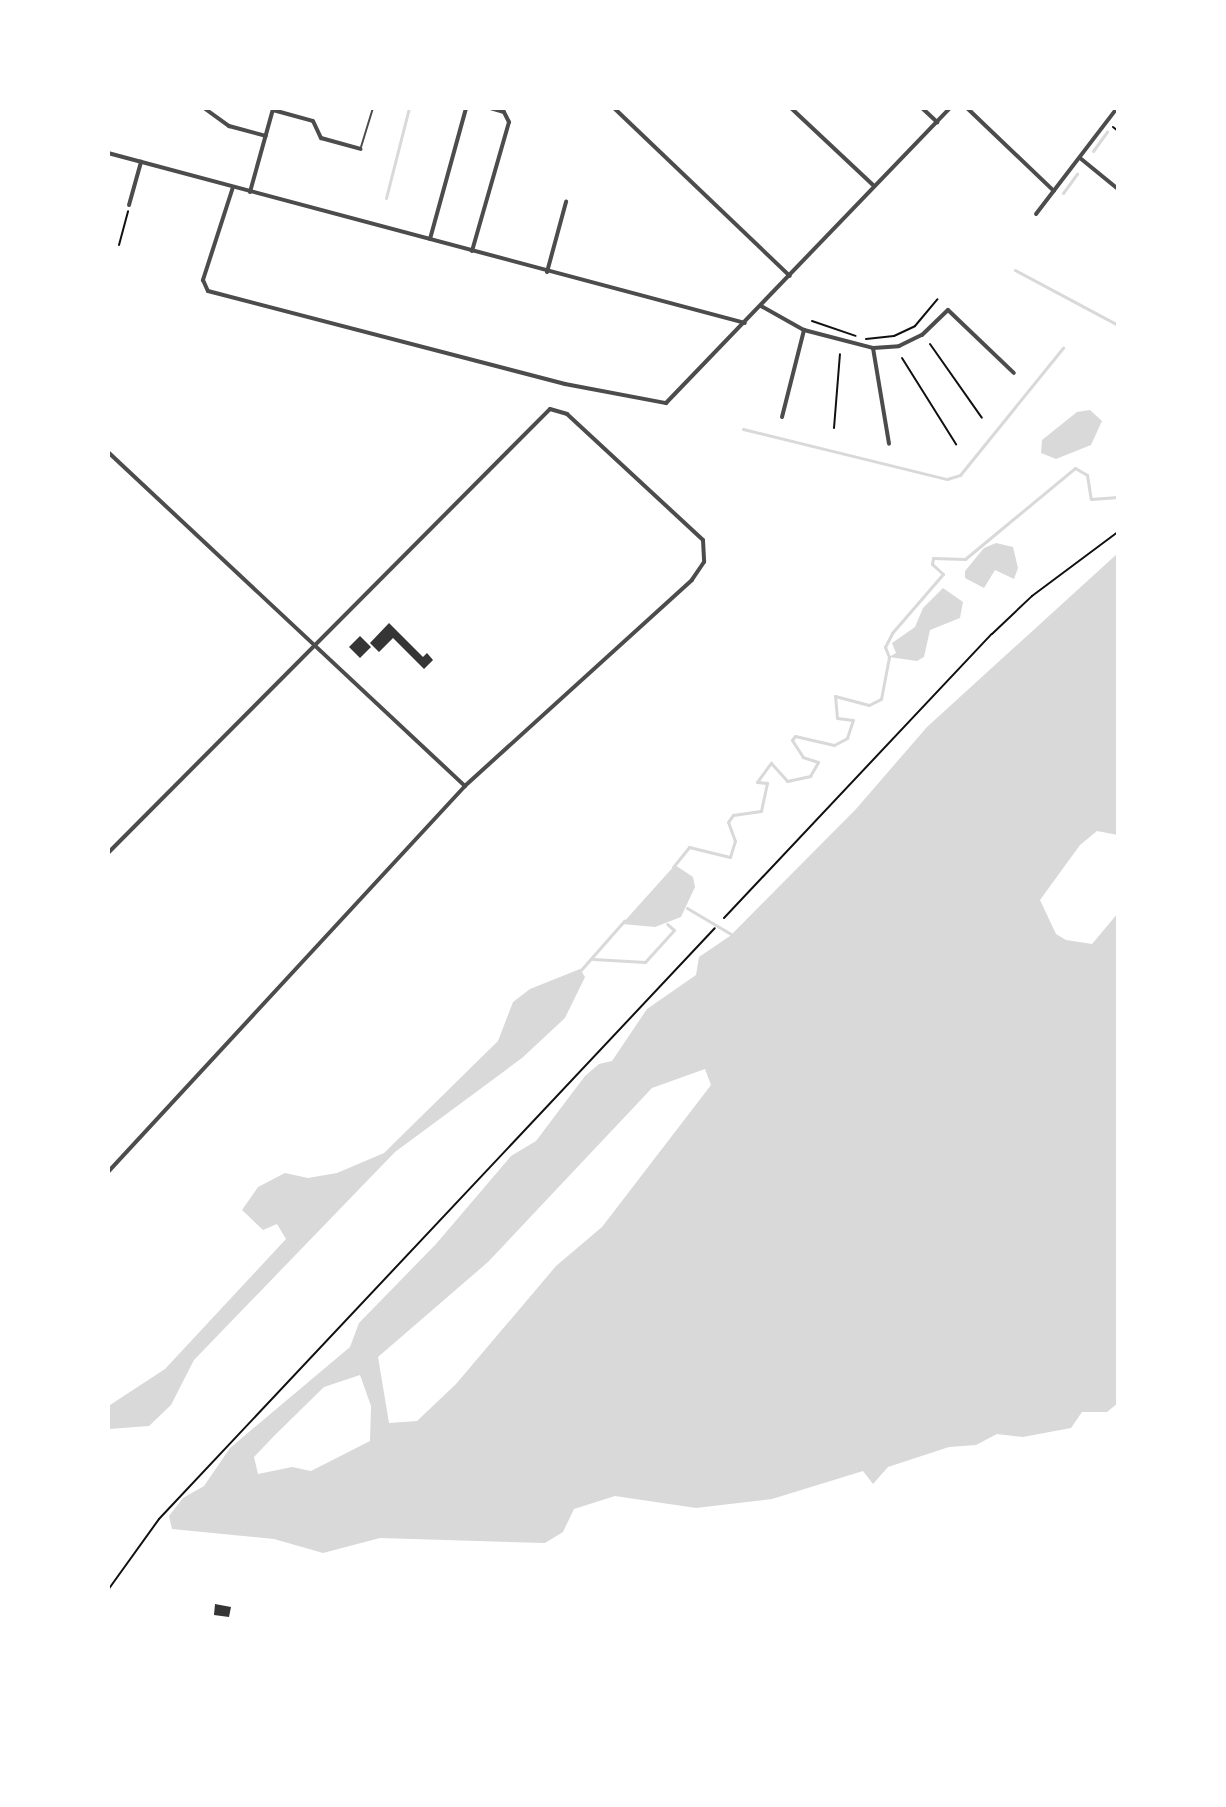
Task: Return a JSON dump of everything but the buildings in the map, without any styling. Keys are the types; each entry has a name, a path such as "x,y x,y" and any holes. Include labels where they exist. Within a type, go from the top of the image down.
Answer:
{"street":[{"path":"204,108 229,126 266,136"},
{"path":"430,239 466,108"},
{"path":"472,251 509,122 504,112 490,108"},
{"path":"614,108 790,276"},
{"path":"791,108 874,187"},
{"path":"922,108 937,122"},
{"path":"233,187 203,280 208,291 565,384 587,385 658,403 672,400 950,108"},
{"path":"967,108 1054,191"},
{"path":"1036,214 1117,108"},
{"path":"250,192 273,109 313,121 321,138 361,149"},
{"path":"108,153 745,323"},
{"path":"1080,158 1118,189"},
{"path":"129,205 141,162"},
{"path":"547,272 566,202"},
{"path":"761,306 804,330 873,348 899,346 922,335 948,310 1014,373"},
{"path":"782,417 804,330"},
{"path":"873,348 889,444"},
{"path":"108,853 554,408 567,414 694,526 705,546 698,574 465,786 108,1172"},
{"path":"108,452 316,643 465,786"}],"lane":[{"path":"361,149 373,108"}],"path":[{"path":"119,245 129,205"},
{"path":"812,321 866,339 894,336 915,326 938,299"},
{"path":"930,344 982,418"},
{"path":"834,428 840,354"},
{"path":"902,358 956,444"},
{"path":"724,918 992,634 1032,596 1118,532"},
{"path":"108,1590 159,1519 715,928"}],"shaded area":[{"path":"1090,410 1102,421 1091,445 1056,459 1041,453 1042,440 1077,412"},
{"path":"996,543 1013,547 1018,568 1014,579 995,570 984,588 965,578 965,571 984,548"},
{"path":"1118,553 1118,835 1097,831 1080,845 1040,900 1056,934 1066,940 1092,944 1118,913 1118,1403 1107,1412 1082,1412 1071,1428 1023,1437 997,1434 976,1445 949,1447 888,1467 873,1484 863,1471 772,1499 696,1508 615,1496 574,1509 563,1532 545,1543 380,1538 323,1553 274,1539 172,1529 169,1516 183,1498 204,1486 230,1448 350,1347 359,1323 436,1244 511,1156 536,1141 585,1076 599,1064 612,1061 647,1009 696,975 699,957 730,936 856,809 927,727","holes":["705,1069 711,1085 602,1227 556,1266 456,1384 417,1421 389,1423 378,1357 488,1262 652,1088","360,1375 371,1406 370,1441 311,1471 292,1467 258,1474 254,1457 324,1387"]},
{"path":"943,588 963,602 960,618 930,630 924,657 917,661 889,657 896,653 892,643 915,627 923,608"},
{"path":"675,865 693,877 695,887 681,917 655,927 622,924"},
{"path":"580,969 585,977 565,1018 522,1058 395,1152 194,1360 171,1405 149,1426 109,1429 110,1405 165,1369 286,1239 277,1224 263,1230 242,1210 258,1187 285,1173 308,1178 337,1173 384,1153 498,1041 513,1002 530,989"}],"waterway":[{"path":"386,198 409,108"},
{"path":"1093,151 1107,132"},
{"path":"1063,193 1077,174"},
{"path":"1015,270 1118,325"},
{"path":"743,429 947,479 960,475 1063,348"},
{"path":"673,867 689,847 730,857 735,841 728,822 733,815 761,811 767,783 757,782 771,763 787,781 810,776 818,762 803,757 792,740 795,736 834,745 847,738 853,720 837,718 835,696 869,705 881,699 889,657 885,647 892,633 943,574 932,564 933,558 965,559 1075,468 1087,475 1091,499 1118,497"},
{"path":"687,908 731,934"},
{"path":"580,971 624,921"},
{"path":"593,959 645,962 674,930 667,924"}]}
